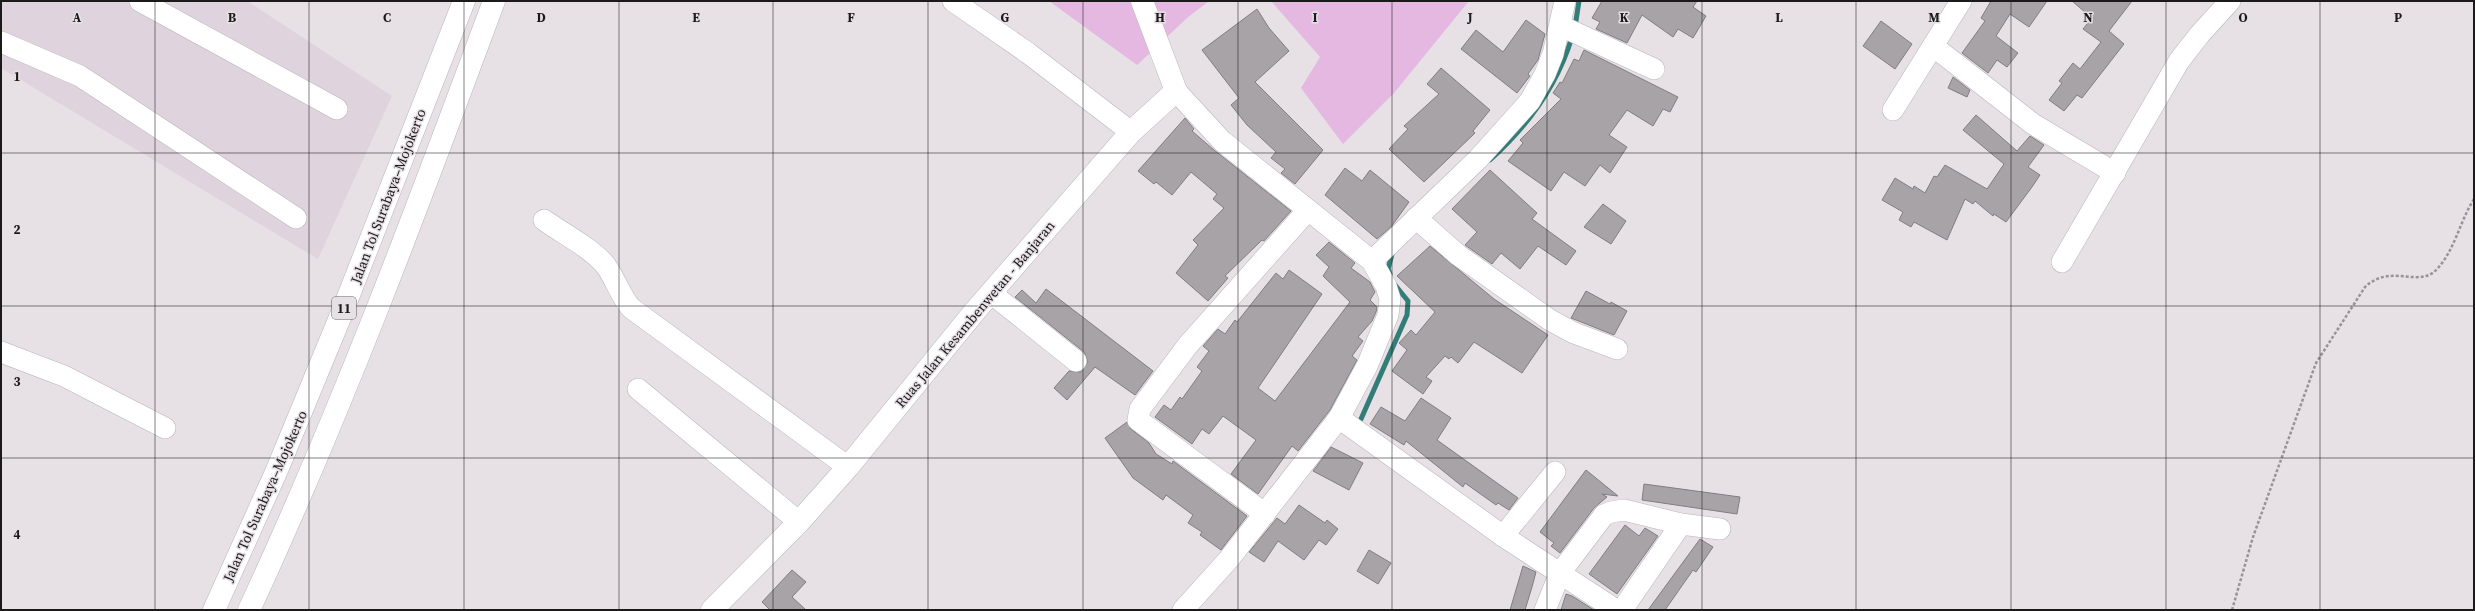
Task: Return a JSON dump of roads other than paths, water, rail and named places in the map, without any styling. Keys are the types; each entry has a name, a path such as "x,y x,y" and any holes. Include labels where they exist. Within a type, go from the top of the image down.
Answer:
{"main road":[{"name":"Jalan Tol Surabaya–Mojokerto","path":"214,610 277,470 341,315 464,1"},
{"name":"11","path":"249,610 298,505 398,254 494,1"},
{"path":"1142,1 1176,92"},
{"name":"Ruas Jalan Kesambenwetan - Banjaran","path":"719,607 799,522 848,467 991,293 1131,132 1176,92"}],"street":[{"path":"140,1 337,109"},
{"path":"953,1 1028,53 1131,132"},
{"path":"1372,261 1478,159 1530,101 1545,74 1561,26 1565,1"},
{"path":"1893,110 1961,1"},
{"path":"2062,262 2179,61 2200,34 2230,1"},
{"path":"1561,26 1654,69"},
{"path":"1,42 80,76 296,218"},
{"path":"1933,46 2034,124 2115,173"},
{"path":"1176,92 1222,141 1372,261 1386,286 1390,299 1388,315 1367,366 1339,418 1229,559 1182,610"},
{"path":"1265,514 1138,420 1140,409 1188,345 1308,210"},
{"path":"1416,218 1458,256 1550,320 1574,333 1616,348"},
{"path":"544,220 596,257 606,266 622,297 631,308 848,467"},
{"path":"991,293 1076,362"},
{"path":"1,352 64,376 165,428"},
{"path":"638,389 799,522"},
{"path":"1339,418 1503,536 1616,610"},
{"path":"1503,536 1555,472"},
{"path":"1545,610 1560,574 1604,516 1611,512 1624,510 1681,524 1720,529"},
{"path":"1622,610 1681,524"}],"waterway":[{"path":"1575,27 1579,1"},
{"path":"1490,160 1517,133 1540,104 1558,72 1572,37"},
{"path":"1390,274 1388,269 1392,254"},
{"path":"1361,419 1407,315 1408,301 1395,285"}]}
